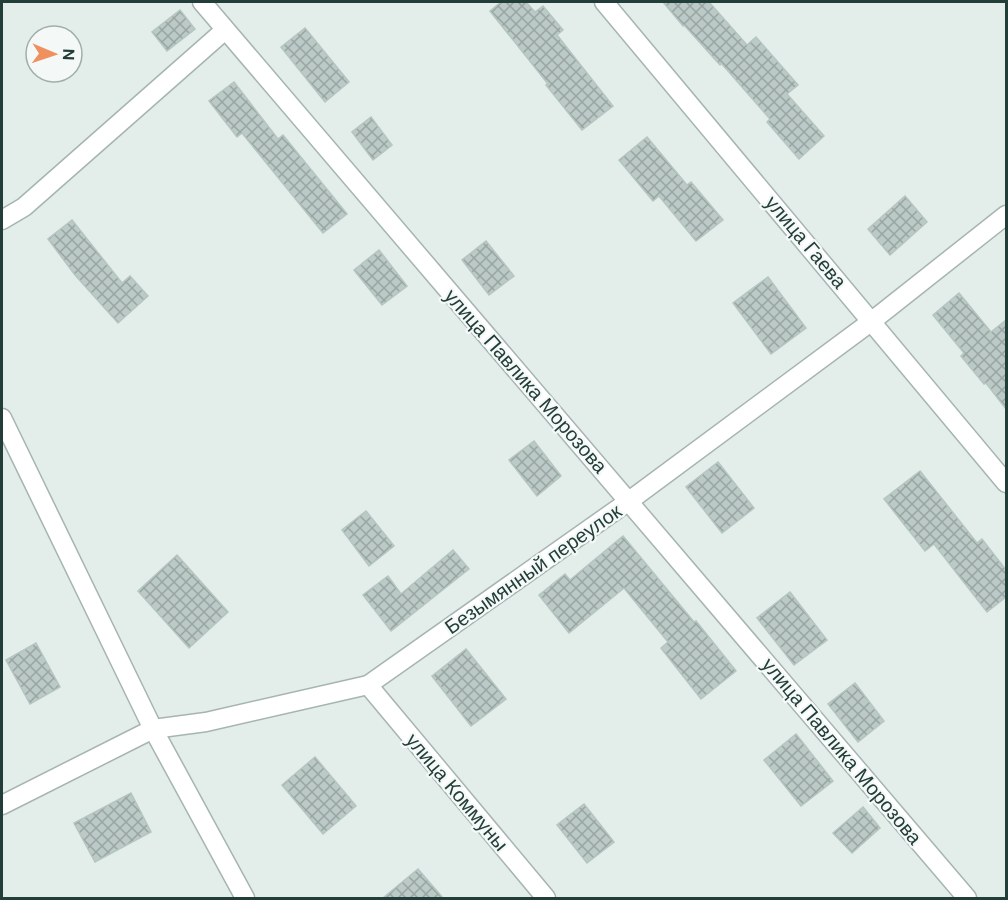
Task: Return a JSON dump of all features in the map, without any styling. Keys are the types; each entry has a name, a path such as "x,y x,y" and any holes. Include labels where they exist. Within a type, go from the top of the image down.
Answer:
{"street":[{"name":"улица Павлика Морозова","path":"202,2 968,898"},
{"name":"улица Гаева","path":"604,2 1006,483"},
{"path":"2,220 24,207 225,30"},
{"name":"Безымянный переулок","path":"2,805 153,729 206,722 368,685 629,501 872,321 1006,215"},
{"path":"2,418 153,729 245,898"},
{"name":"улица Коммуны","path":"368,685 546,898"}],"building":[{"path":"501,2 526,2 535,12 543,6 563,30 557,35 613,106 582,130 490,11"},
{"path":"663,2 709,2 747,45 756,37 798,85 787,94 824,136 799,159 767,122 770,119"},
{"path":"180,10 195,29 167,51 152,32"},
{"path":"305,28 349,82 325,102 281,47"},
{"path":"234,82 278,139 283,135 347,214 323,233 242,133 237,137 209,101"},
{"path":"371,117 392,145 373,160 352,132"},
{"path":"647,137 687,185 691,182 723,220 696,241 659,196 653,201 619,160"},
{"path":"905,196 927,222 890,255 868,229"},
{"path":"72,220 122,283 130,276 148,296 118,323 75,275 48,239"},
{"path":"486,241 514,276 489,295 462,260"},
{"path":"379,250 407,286 382,305 354,270"},
{"path":"768,277 806,328 771,354 733,303"},
{"path":"959,293 991,332 1006,320 1006,409 961,356 964,353 933,315"},
{"path":"534,441 561,476 537,496 509,460"},
{"path":"718,462 754,508 722,533 686,487"},
{"path":"920,471 977,543 982,539 1006,570 1006,597 987,612 934,544 925,551 884,499"},
{"path":"366,511 394,546 369,566 342,530"},
{"path":"623,536 736,671 701,699 661,648 668,642 624,588 569,633 539,595 565,574 570,580"},
{"path":"453,550 469,569 391,631 363,595 388,576 401,594"},
{"path":"177,555 228,612 189,648 138,591"},
{"path":"790,592 827,640 794,665 757,618"},
{"path":"36,643 60,687 30,704 6,660"},
{"path":"466,649 506,699 471,726 432,676"},
{"path":"855,683 884,721 858,742 828,704"},
{"path":"796,734 833,781 801,806 764,760"},
{"path":"315,757 356,806 323,834 282,785"},
{"path":"131,793 151,832 95,862 74,823"},
{"path":"584,804 614,842 587,863 557,825"},
{"path":"863,807 880,828 852,853 833,833"},
{"path":"418,869 443,898 383,898"}]}
